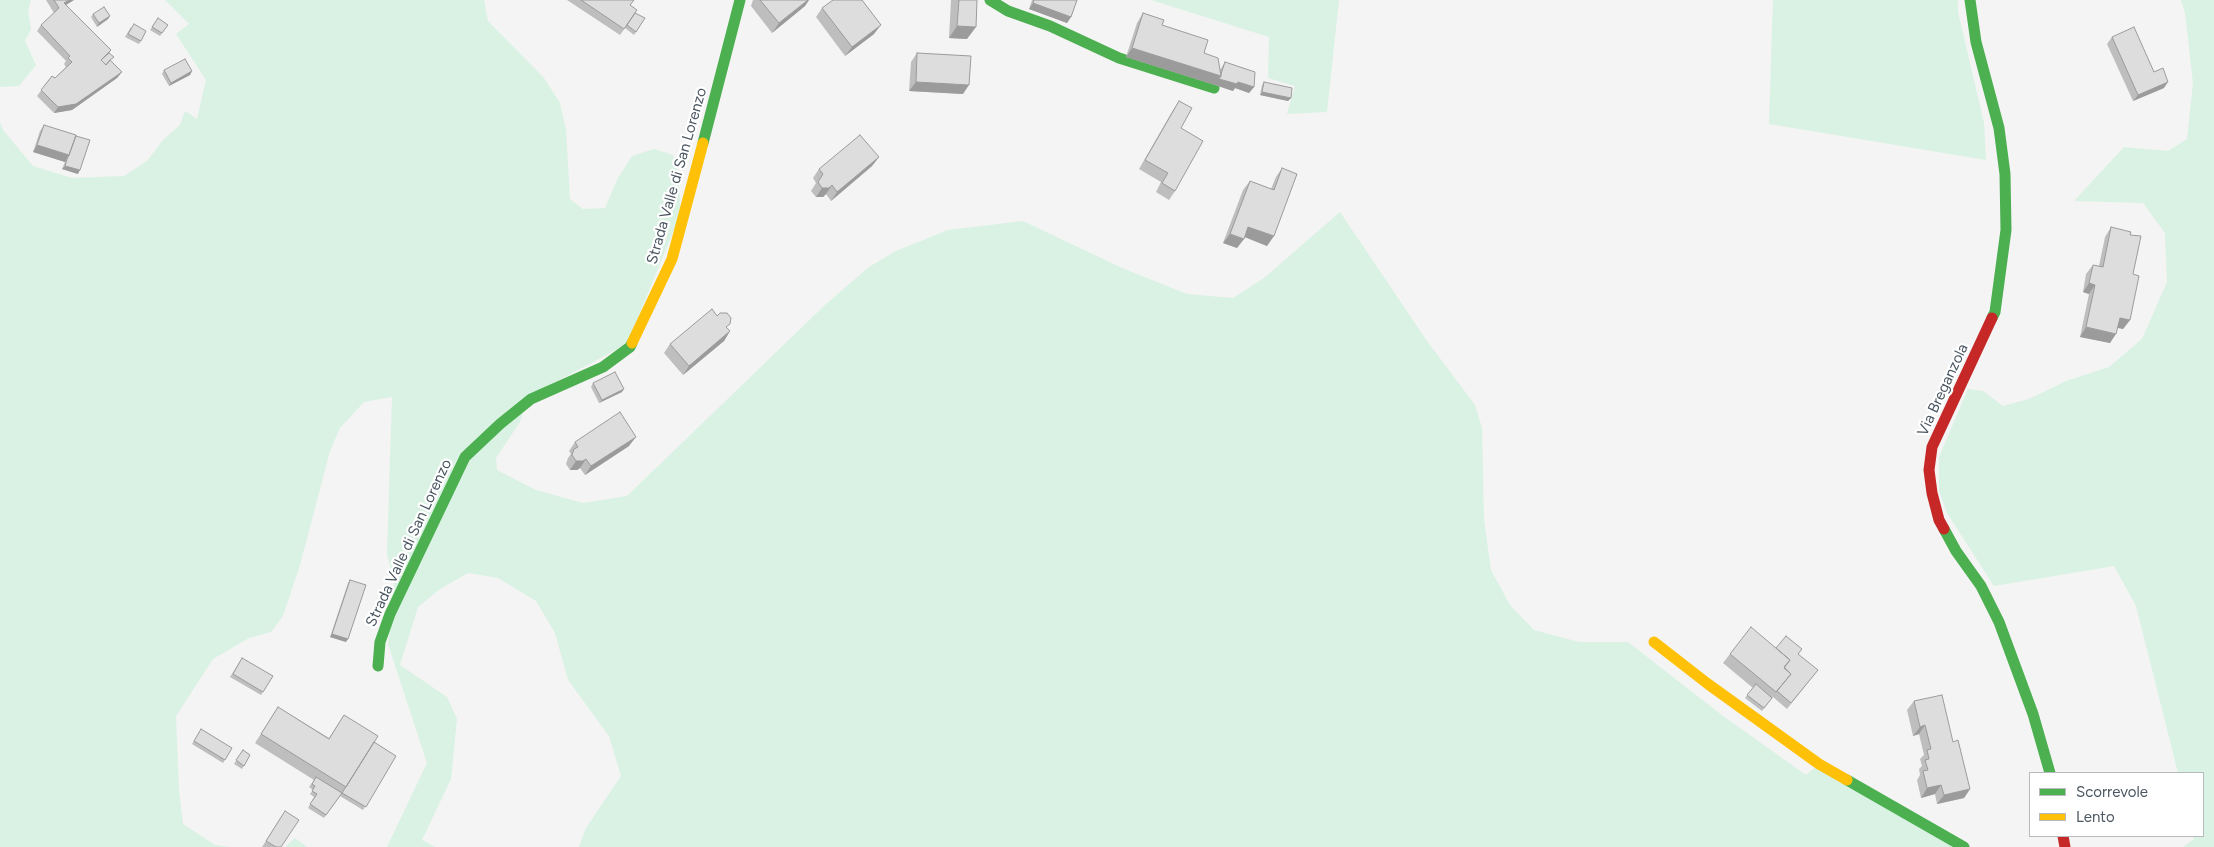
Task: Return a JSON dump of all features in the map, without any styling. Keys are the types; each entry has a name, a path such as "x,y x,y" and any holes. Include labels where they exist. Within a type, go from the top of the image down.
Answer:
{"street":[{"name":"Strada Valle di San Lorenzo","path":"378,666 380,642 390,614 465,457 500,424 531,399 603,367 630,347 672,260 740,0"},
{"path":"990,0 1008,11 1050,26 1119,58 1214,88"},
{"name":"Via Breganzola","path":"1970,0 1976,42 1999,128 2005,174 2006,230 1995,312 1932,447 1929,470 1932,494 1939,520 1956,551 1981,586 1999,622 2032,714 2050,772"},
{"path":"1654,642 1708,684 1819,764 1964,847"}],"green space":[{"path":"0,0 31,0 28,10 31,29 25,41 36,65 19,86 0,87"},
{"path":"165,0 484,0 488,21 544,78 560,103 566,130 570,199 583,209 605,208 618,178 632,156 654,149 673,155 678,170 681,213 627,344 529,396 520,422 496,458 497,470 536,490 583,503 627,496 825,305 869,267 896,251 948,230 1023,221 1122,268 1187,294 1233,298 1264,278 1340,212 1427,341 1475,405 1482,428 1484,520 1491,570 1510,605 1534,630 1579,642 1628,642 1723,716 1806,775 1819,764 1964,847 579,847 586,828 621,776 609,736 568,680 555,633 536,601 498,578 468,573 440,589 418,607 400,665 447,697 457,719 451,779 422,840 435,847 387,847 427,763 388,644 394,582 387,554 392,397 364,402 340,428 330,451 300,565 283,616 271,632 249,638 213,659 176,716 179,791 183,824 215,845 231,847 0,847 0,122 3,130 33,166 72,178 124,176 147,161 163,140 180,125 185,111 197,119 206,80 176,34 189,24"},
{"path":"1151,0 1339,0 1327,112 1287,114 1295,86 1268,78 1269,37"},
{"path":"1773,0 1958,0 1958,12 1984,123 1986,160 1769,124"},
{"path":"2181,0 2214,0 2214,847 2183,847 2194,839 2193,837 2204,837 2204,772 2178,772 2136,606 2114,566 1994,586 1947,513 1939,491 1939,457 1968,389 1983,391 2003,406 2029,399 2066,381 2109,367 2142,339 2167,282 2165,233 2143,203 2074,201 2124,147 2168,151 2187,139 2193,83 2185,13"},
{"path":"295,838 307,847 285,847"}],"building":[{"path":"54,0 69,0 64,3 111,50 101,60 106,65 110,60 122,72 76,104 58,107 41,90 52,76 55,78 72,62 68,58 70,56 41,25 59,8"},
{"path":"581,0 634,0 630,5 637,10 624,29"},
{"path":"760,0 808,0 779,23"},
{"path":"833,0 862,0 881,25 852,47 822,8"},
{"path":"959,0 977,0 976,27 957,26"},
{"path":"1034,0 1077,0 1071,17 1033,3"},
{"path":"104,7 110,16 99,23 93,14"},
{"path":"635,13 645,18 636,32 627,25"},
{"path":"1143,13 1164,20 1162,25 1208,40 1204,53 1218,58 1221,76 1132,48"},
{"path":"158,18 168,25 162,33 152,27"},
{"path":"134,24 146,31 141,41 128,34"},
{"path":"2134,27 2154,72 2163,68 2168,82 2138,95 2112,37"},
{"path":"109,53 114,57 106,65 101,60"},
{"path":"917,53 971,56 969,85 916,82"},
{"path":"185,59 192,71 171,83 164,70"},
{"path":"1225,62 1255,72 1254,87 1219,79"},
{"path":"1264,82 1292,88 1291,98 1262,92"},
{"path":"1179,101 1192,108 1181,128 1203,141 1175,191 1162,183 1168,173 1145,160"},
{"path":"44,125 76,135 69,155 37,145"},
{"path":"860,135 879,157 837,192 832,185 829,188 822,188 818,182 823,174 819,169"},
{"path":"76,136 90,140 80,170 65,166"},
{"path":"1282,168 1297,174 1274,236 1248,227 1244,239 1230,234 1250,181 1274,190"},
{"path":"2111,227 2131,232 2130,235 2141,236 2133,274 2139,276 2130,320 2120,318 2116,334 2086,327 2095,285 2089,283 2093,265 2103,267"},
{"path":"712,309 717,316 720,313 727,313 731,318 730,324 726,327 730,331 689,366 670,344"},
{"path":"615,372 624,389 602,400 593,383"},
{"path":"620,412 636,437 591,466 586,459 576,461 572,455 574,449 578,447 575,442"},
{"path":"350,580 366,585 348,639 332,634"},
{"path":"1751,627 1790,660 1784,667 1791,674 1776,692 1730,654"},
{"path":"1786,636 1802,649 1798,654 1818,670 1791,703 1777,691 1791,674 1784,668 1790,660 1776,648"},
{"path":"242,658 273,676 263,692 233,674"},
{"path":"1756,684 1772,698 1764,708 1747,695"},
{"path":"1942,695 1953,742 1958,740 1970,789 1944,795 1941,785 1927,788 1923,771 1928,770 1925,760 1929,759 1927,750 1931,749 1925,725 1920,727 1914,701"},
{"path":"278,707 329,739 344,715 378,736 346,787 261,734"},
{"path":"201,729 232,748 225,760 194,741"},
{"path":"374,742 396,756 366,807 342,793"},
{"path":"243,750 250,755 244,766 236,760"},
{"path":"316,777 342,793 326,815 310,804 317,794 312,791 315,786 312,784"},
{"path":"285,811 299,820 281,847 276,847 266,841"}],"traffic: fast":[{"path":"703,143 740,0"},
{"path":"990,0 1008,11 1050,26 1119,58 1214,88"},
{"path":"1970,0 1976,42 1999,128 2005,174 2006,230 1995,312 1992,318"},
{"path":"378,666 380,642 390,614 465,457 500,424 531,399 603,367 630,347 632,343"},
{"path":"1944,529 1956,551 1981,586 1999,622 2033,714 2050,772"},
{"path":"1847,780 1964,847"}],"traffic: slow":[{"path":"632,343 672,259 703,143"},
{"path":"1654,642 1708,684 1819,764 1847,780"}],"traffic: jam":[{"path":"1944,529 1939,520 1932,493 1929,470 1932,447 1992,318"},
{"path":"2063,837 2065,847"}]}
